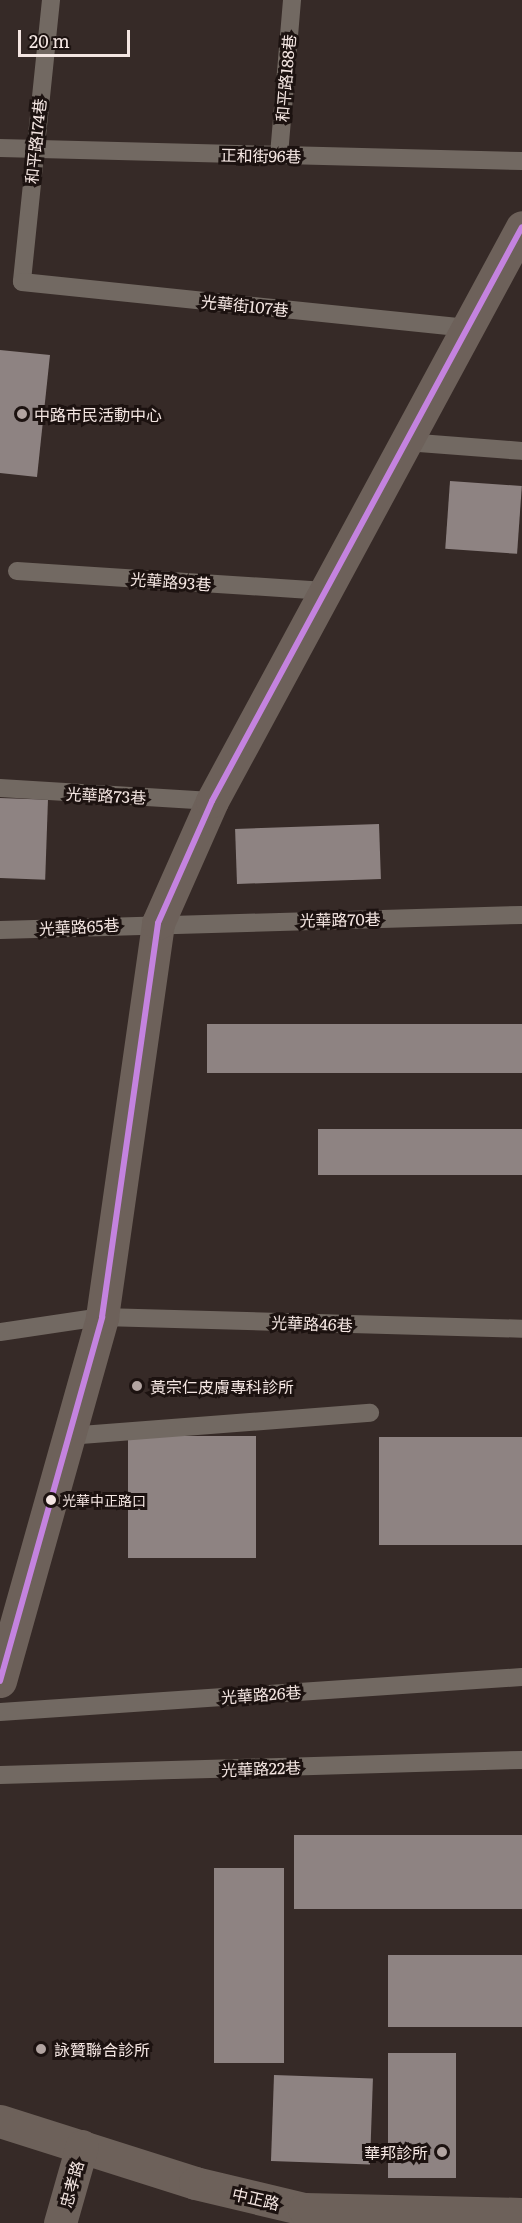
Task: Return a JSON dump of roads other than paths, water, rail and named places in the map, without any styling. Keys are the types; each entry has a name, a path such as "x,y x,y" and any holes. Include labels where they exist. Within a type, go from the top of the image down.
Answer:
{"street":[{"path":"0,1681 102,1317 158,923 212,801 522,227"},
{"name":"中正路","path":"0,2121 195,2183 304,2209 522,2214"},
{"name":"忠孝路","path":"60,2223 82,2146"}],"lane":[{"name":"和平路174巷","path":"22,282 51,0"},
{"name":"和平路188巷","path":"279,155 292,0"},
{"name":"正和街96巷","path":"0,148 522,161"},
{"name":"光華街107巷","path":"22,282 468,328"},
{"path":"406,442 522,451"},
{"name":"光華路93巷","path":"17,571 325,591"},
{"name":"光華路73巷","path":"0,788 212,801"},
{"name":"光華路70巷","path":"158,923 522,915"},
{"name":"光華路65巷","path":"0,930 158,923"},
{"name":"光華路46巷","path":"0,1332 102,1317 522,1329"},
{"path":"68,1436 370,1413"},
{"name":"光華路26巷","path":"0,1712 522,1677"},
{"name":"光華路22巷","path":"0,1775 522,1760"}],"place":[{"name":"中路市民活動中心","path":"22,414"},
{"name":"黃宗仁皮膚專科診所","path":"137,1386"},
{"name":"光華中正路口","path":"51,1500"},
{"name":"詠贊聯合診所","path":"41,2049"},
{"name":"華邦診所","path":"442,2152"}]}
